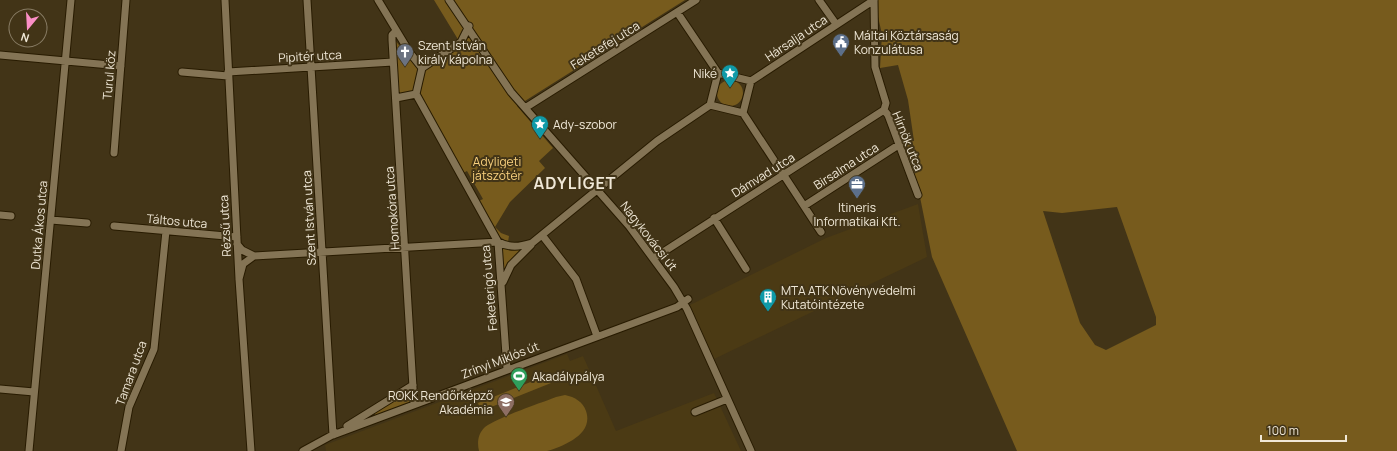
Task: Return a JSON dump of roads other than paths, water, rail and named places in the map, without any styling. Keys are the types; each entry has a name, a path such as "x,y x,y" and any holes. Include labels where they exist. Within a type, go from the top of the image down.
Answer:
{"street":[{"name":"Dutka Ákos utca","path":"29,451 71,0"},
{"name":"Turul köz","path":"114,153 126,0"},
{"name":"Rézsű utca","path":"225,0 239,279 251,451"},
{"name":"Szent István utca","path":"307,0 333,435"},
{"path":"378,0 396,31 422,68"},
{"name":"Nagykovácsi út","path":"449,0 469,26 508,87 595,191 654,258 686,300 751,451"},
{"name":"Feketefej utca","path":"525,108 696,0"},
{"path":"819,0 836,24"},
{"name":"Hársalja utca","path":"751,81 874,0"},
{"name":"Hírnök utca","path":"874,0 874,67 886,103 884,110 888,115 900,144 918,195"},
{"path":"678,12 718,73 751,81 743,113"},
{"path":"396,98 416,94 422,68 461,42 469,26"},
{"name":"Homokóra utca","path":"396,31 392,35 393,62 406,248 414,404"},
{"path":"0,54 120,66"},
{"name":"Pipitér utca","path":"182,72 228,74 393,62"},
{"path":"501,287 505,275 511,265 532,243 657,141 710,105 718,73"},
{"name":"Feketerigó utca","path":"416,94 498,242 507,369"},
{"path":"710,105 743,113 821,232"},
{"name":"Dámvad utca","path":"654,258 884,110"},
{"name":"Birsalma utca","path":"804,206 900,144"},
{"path":"0,215 11,216"},
{"path":"714,218 746,269"},
{"path":"51,220 87,223"},
{"name":"Táltos utca","path":"114,226 166,230 237,241"},
{"name":"Tamara utca","path":"121,451 129,408 154,349 166,230"},
{"path":"542,235 576,278 597,336"},
{"path":"237,241 242,250 254,256 498,242 512,247 532,243"},
{"path":"239,279 243,264 254,256"},
{"name":"Zrínyi Miklós út","path":"333,435 507,369 677,308 686,300"},
{"name":"Zrínyi Miklós út","path":"303,451 333,435 413,385"},
{"path":"0,388 34,392"},
{"path":"695,412 727,398"}],"place":[{"name":"Máltai Köztársaság Konzulátusa","path":"841,57"},
{"name":"Szent István király kápolna","path":"405,67"},
{"name":"Niké","path":"730,88"},
{"name":"Ady-szobor","path":"540,139"},
{"name":"Itineris Informatikai Kft.","path":"857,199"},
{"name":"MTA ATK Növényvédelmi Kutatóintézete","path":"768,312"},
{"name":"Akadálypálya","path":"519,391"},
{"name":"ROKK Rendőrképző Akadémia","path":"506,417"}],"district":[{"name":"ADYLIGET","path":"575,183"}],"park label":[{"name":"Adyligeti játszótér","path":"497,168"}]}
